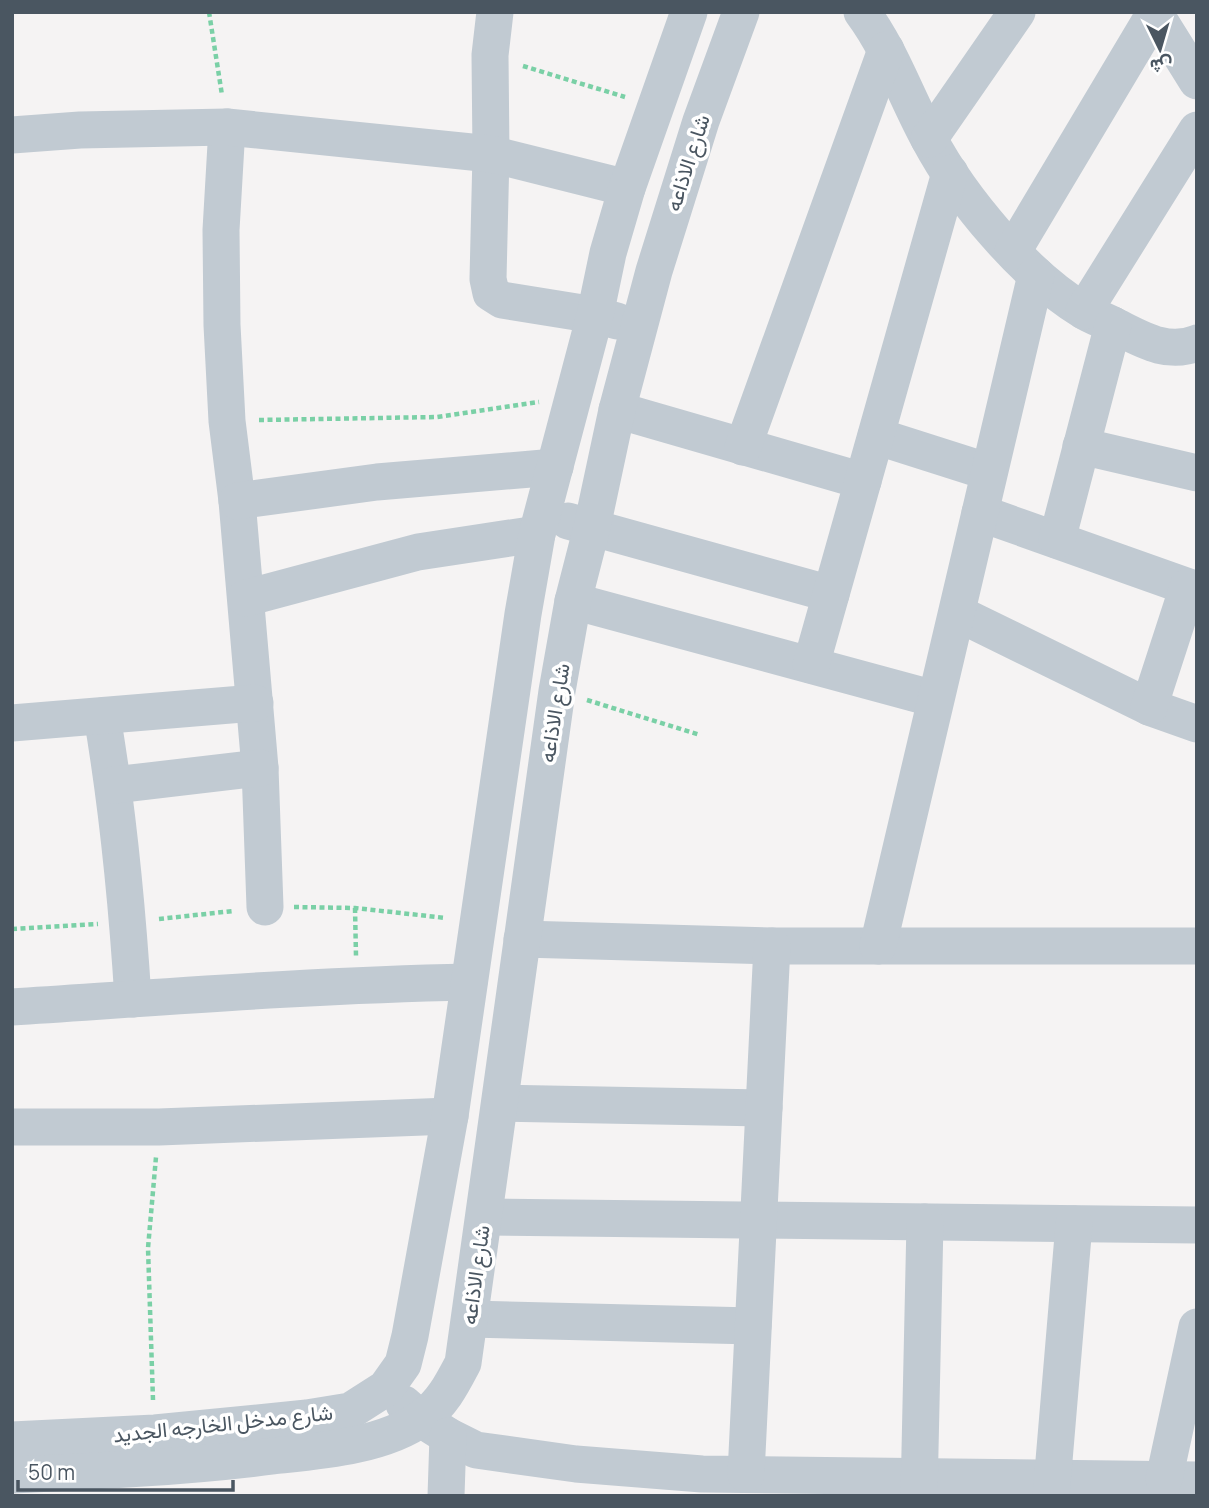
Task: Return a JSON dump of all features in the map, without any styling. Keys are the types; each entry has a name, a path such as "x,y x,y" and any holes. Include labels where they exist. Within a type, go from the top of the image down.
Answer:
{"street":[{"path":"495,12 490,55 488,279 491,293 502,300 595,315 639,327"},
{"path":"689,12 627,188 608,253 595,315 540,524 523,614 450,1116 411,1336 403,1364 386,1388 434,1427 476,1450 576,1480 702,1485 746,1475 821,1486 1052,1487 1180,1479 1197,1327"},
{"name":"شارع الاذاعه","path":"434,1427 463,1363 557,691 573,601 639,327 677,197 741,12"},
{"path":"929,139 1017,12"},
{"path":"878,946 989,472 1024,263 1155,13 1193,67"},
{"path":"876,25 929,139 950,173 980,214 1024,263 1098,318 1154,346 1185,348 1197,343"},
{"path":"743,447 876,25"},
{"path":"227,127 221,230 222,326 227,421 237,501 260,768 265,907"},
{"path":"12,135 80,130 227,127 491,154 627,188"},
{"path":"1056,540 1081,446 1098,318 1197,130"},
{"path":"811,666 950,173"},
{"path":"617,410 863,481"},
{"path":"876,436 989,472"},
{"path":"1081,446 1197,473"},
{"path":"237,501 377,482 555,467"},
{"path":"980,513 1193,589 1149,708"},
{"path":"246,598 418,552 540,524 592,527 831,594"},
{"path":"573,601 935,699"},
{"path":"957,613 1149,708 1197,724"},
{"path":"12,723 255,703"},
{"path":"102,716 114,785 133,999"},
{"path":"114,785 260,768"},
{"path":"522,939 772,946 1197,946"},
{"path":"746,1475 772,946"},
{"path":"12,1007 233,990 469,982"},
{"path":"501,1103 764,1108"},
{"path":"12,1128 159,1127 450,1116"},
{"path":"485,1217 1197,1225"},
{"path":"920,1486 925,1222"},
{"path":"1052,1487 1074,1224"},
{"path":"470,1319 753,1326"},
{"name":"شارع مدخل الخارجه الجديد","path":"12,1440 155,1433 307,1418 350,1411 386,1388"},
{"path":"434,1427 446,1496"},
{"name":"شارع مدخل الخارجه الجديد","path":"12,1475 187,1481 434,1427"}],"path":[{"path":"209,12 227,127"},
{"path":"490,55 656,107"},
{"path":"227,421 437,418 571,398"},
{"path":"557,691 700,735"},
{"path":"355,908 356,984"},
{"path":"155,1433 148,1248 159,1127"}]}
